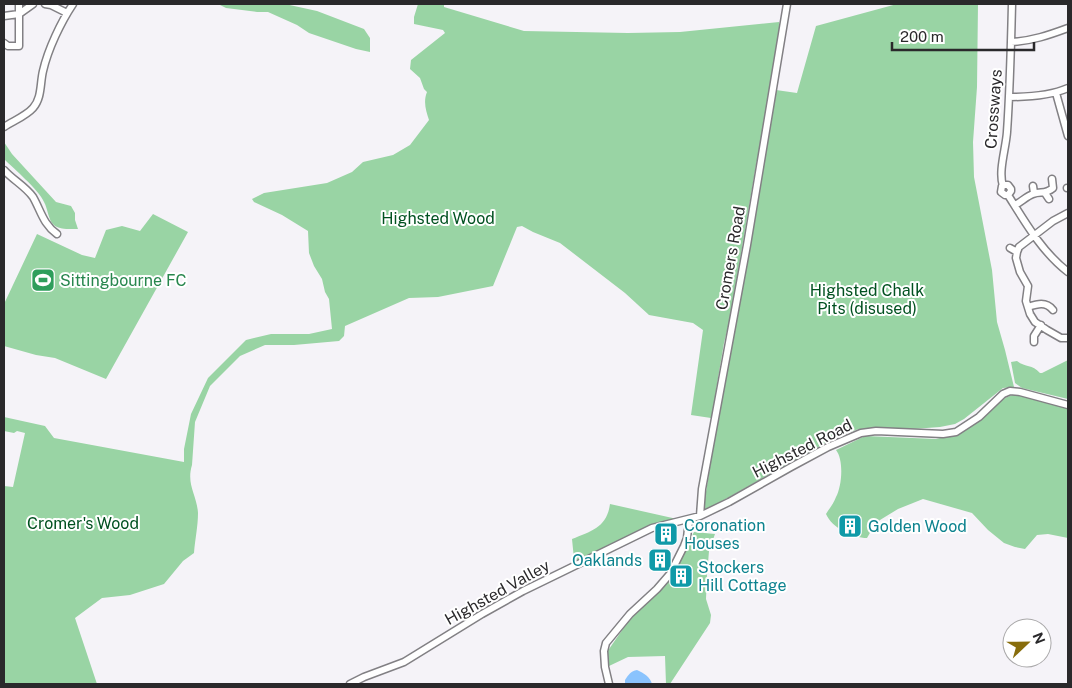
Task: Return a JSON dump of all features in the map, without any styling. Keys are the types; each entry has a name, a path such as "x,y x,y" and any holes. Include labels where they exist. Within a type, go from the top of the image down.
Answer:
{"street":[{"path":"4,43 8,46 19,46 19,4"},
{"path":"4,16 20,14 33,4"},
{"path":"45,4 67,13"},
{"path":"4,127 34,107 51,47 73,4"},
{"name":"Cromers Road","path":"700,516 703,481 747,245 787,4"},
{"name":"Crossways","path":"1012,4 1007,134 1002,169 1003,186 1000,189 1001,192 1008,195 1034,235 1068,272"},
{"path":"1011,42 1042,38 1068,28"},
{"path":"1008,97 1056,93 1068,88"},
{"path":"1056,93 1068,136"},
{"path":"4,170 24,186 34,198 42,216 57,234"},
{"path":"1015,206 1034,193 1045,193 1053,188 1052,179"},
{"path":"1033,186 1034,193"},
{"path":"1045,193 1049,200"},
{"path":"1068,213 1053,221 1019,247 1016,258 1028,286 1026,301 1032,318 1061,338 1068,338"},
{"path":"1010,248 1017,252"},
{"path":"1028,307 1044,304 1053,310"},
{"path":"1034,342 1034,336 1041,325"},
{"name":"Highsted Road","path":"689,520 729,502 828,447 861,433 876,431 944,434 956,432 979,417 1003,394 1010,391 1068,405"},
{"path":"609,684 605,667 604,651 606,643 630,614 670,574 687,538 689,520"},
{"name":"Highsted Valley","path":"350,684 404,662 523,591 637,535 652,528 689,520"}],"green space":[{"path":"218,4 285,4 317,11 364,29 370,38 370,52 309,33 297,25 268,12 226,8"},
{"path":"418,4 444,4 444,7 524,31 680,32 779,22 762,139 716,390 714,417 691,415 703,330 693,323 649,315 625,293 560,243 522,226 517,227 493,286 438,297 409,298 345,326 344,336 339,341 294,345 265,345 240,356 210,386 195,422 190,472 198,513 194,553 183,561 164,584 130,595 102,598 75,618 97,684 4,684 4,486 13,487 25,433 4,431 4,417 45,426 54,438 184,462 184,449 191,414 208,378 246,340 271,334 309,334 332,329 329,299 322,279 309,253 308,231 282,215 254,202 252,199 264,193 327,183 352,172 363,162 393,155 410,145 429,120 425,103 427,92 420,78 410,69 411,60 445,33 443,30 414,24"},
{"name":"Highsted Chalk Pits (disused)","path":"897,4 978,4 977,87 973,142 974,177 992,270 997,322 1014,387 1003,388 955,424 913,429 859,429 838,436 703,510 776,90 797,93 816,26"},
{"path":"4,142 12,154 56,202 71,206 75,213 78,229 60,228 53,224 41,197 4,159"},
{"path":"153,214 188,232 106,379 55,358 4,346 4,304 37,234 82,255 95,258 106,230 122,226 140,231"},
{"path":"1068,360 1068,399 1022,388 1015,383 1011,362 1017,361 1042,373"},
{"path":"1017,393 1068,407 1068,538 1048,534 1037,535 1025,549 1015,547 1004,543 972,513 923,499 898,509 880,520 867,538 861,538 838,528 829,519 826,514 835,499 841,480 839,454 836,450 865,436 936,439 959,433 976,423 992,407 1005,398"},
{"path":"610,504 677,519 651,526 576,562 572,539 602,523 606,518"},
{"path":"694,532 715,534 709,551 707,575 706,599 711,615 710,623 670,684 666,684 665,656 628,657 609,666 607,652 627,623 671,577"}],"water":[{"path":"637,670 650,679 652,684 625,684 625,680 629,675"}],"place":[{"name":"Sittingbourne FC","path":"43,280"},
{"name":"Golden Wood","path":"850,526"},
{"name":"Coronation Houses","path":"666,534"},
{"name":"Oaklands","path":"660,560"},
{"name":"Stockers Hill Cottage","path":"681,576"}],"park label":[{"name":"Highsted Wood","path":"438,218"},
{"name":"Cromer's Wood","path":"83,523"}]}
